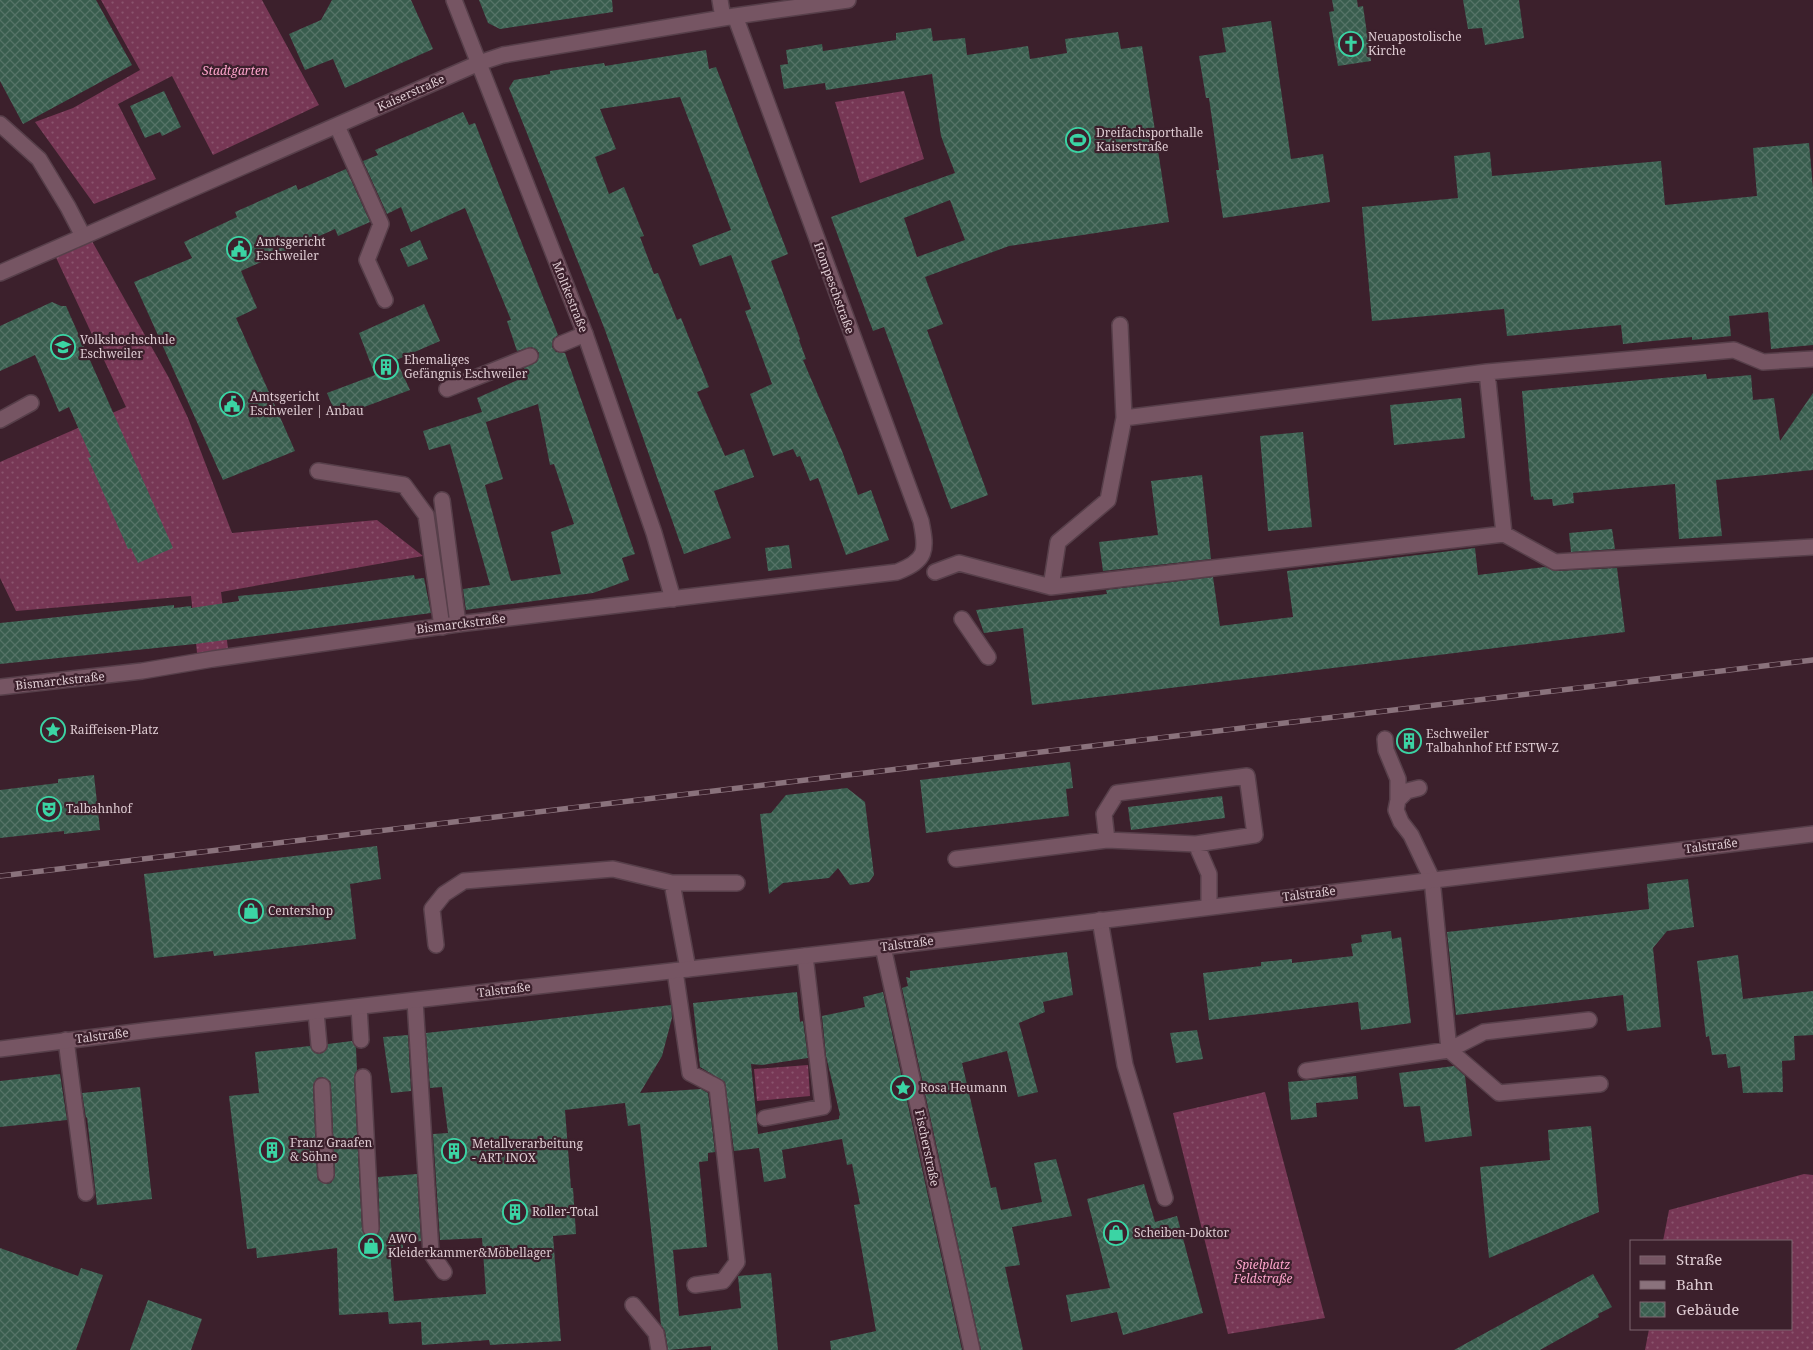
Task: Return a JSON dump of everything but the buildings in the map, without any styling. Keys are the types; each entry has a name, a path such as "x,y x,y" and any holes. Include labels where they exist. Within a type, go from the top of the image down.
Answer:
{"street":[{"name":"Moltkestraße","path":"454,0 584,334 654,534 672,599"},
{"name":"Hompeschstraße","path":"720,0 729,17 921,521 925,542 924,551 919,560"},
{"name":"Kaiserstraße","path":"0,273 479,63 503,55 729,17 848,0"},
{"path":"0,124 39,159 83,236"},
{"path":"337,126 381,224 367,260 385,300"},
{"path":"1051,587 1058,542 1108,500 1124,418 1120,325"},
{"path":"561,344 584,334"},
{"path":"1124,418 1487,372 1734,350 1763,362 1813,359"},
{"path":"447,389 530,356"},
{"path":"1487,372 1504,534"},
{"path":"0,420 31,403"},
{"path":"318,470 404,485 426,515 442,627"},
{"path":"442,500 458,624"},
{"path":"935,572 959,563 1051,587 1504,534 1555,562 1813,547"},
{"name":"Bismarckstraße","path":"0,687 142,672 221,658 458,624 897,572 919,560"},
{"path":"962,618 988,658"},
{"path":"1385,739 1386,750 1398,779 1396,810 1401,822 1411,835 1432,880 1449,1050 1499,1093 1600,1084"},
{"path":"956,859 1107,840 1196,844 1255,835 1247,776 1117,793 1104,814 1107,840"},
{"path":"1398,800 1407,791 1419,788"},
{"name":"Talstraße","path":"0,1049 883,947 1813,834"},
{"path":"1196,844 1209,874 1209,906"},
{"path":"436,946 432,909 444,894 464,882 613,869 672,883 737,882"},
{"path":"672,883 682,970 690,1073 716,1088 737,1262 723,1281 695,1286"},
{"path":"1100,920 1125,1065 1165,1198"},
{"name":"Fischerstraße","path":"883,947 972,1350"},
{"path":"765,1118 823,1107 805,956"},
{"path":"415,1001 431,1253 444,1272"},
{"path":"359,1007 361,1040"},
{"path":"316,1012 319,1045"},
{"path":"1306,1071 1449,1050 1484,1032 1589,1020"},
{"path":"66,1040 86,1193"},
{"path":"363,1077 371,1229"},
{"path":"322,1086 326,1175"},
{"path":"633,1305 656,1333 659,1350"}],"green space":[{"name":"Stadtgarten","path":"101,0 262,0 319,105 213,155 172,76 118,104 156,179 94,204 35,122 73,108 140,70"},
{"path":"904,91 924,159 860,183 835,102"},
{"path":"88,234 169,378 188,418 232,533 377,520 423,556 221,592 229,657 198,662 191,596 16,611 0,578 0,462 126,407 52,249"},
{"path":"808,1065 810,1096 757,1101 754,1069"},
{"name":"Spielplatz Feldstraße","path":"1265,1092 1325,1318 1228,1334 1173,1113"},
{"path":"1804,1174 1813,1175 1813,1350 1645,1350 1649,1330 1793,1330 1793,1240 1663,1240 1669,1210"}],"railway":[{"path":"0,876 1813,660"}],"place":[{"name":"Neuapostolische Kirche","path":"1351,44"},
{"name":"Dreifachsporthalle Kaiserstraße","path":"1078,140"},
{"name":"Amtsgericht Eschweiler","path":"239,249"},
{"name":"Volkshochschule Eschweiler","path":"63,347"},
{"name":"Ehemaliges Gefängnis Eschweiler","path":"386,367"},
{"name":"Amtsgericht Eschweiler | Anbau","path":"232,404"},
{"name":"Raiffeisen-Platz","path":"53,730"},
{"name":"Eschweiler Talbahnhof Etf ESTW-Z","path":"1409,741"},
{"name":"Talbahnhof","path":"49,809"},
{"name":"Centershop","path":"251,911"},
{"name":"Rosa Heumann","path":"903,1088"},
{"name":"Franz Graafen & Söhne","path":"272,1150"},
{"name":"Metallverarbeitung - ART INOX","path":"454,1151"},
{"name":"Roller-Total","path":"515,1212"},
{"name":"Scheiben-Doktor","path":"1116,1233"},
{"name":"AWO Kleiderkammer&Möbellager","path":"371,1246"}]}
